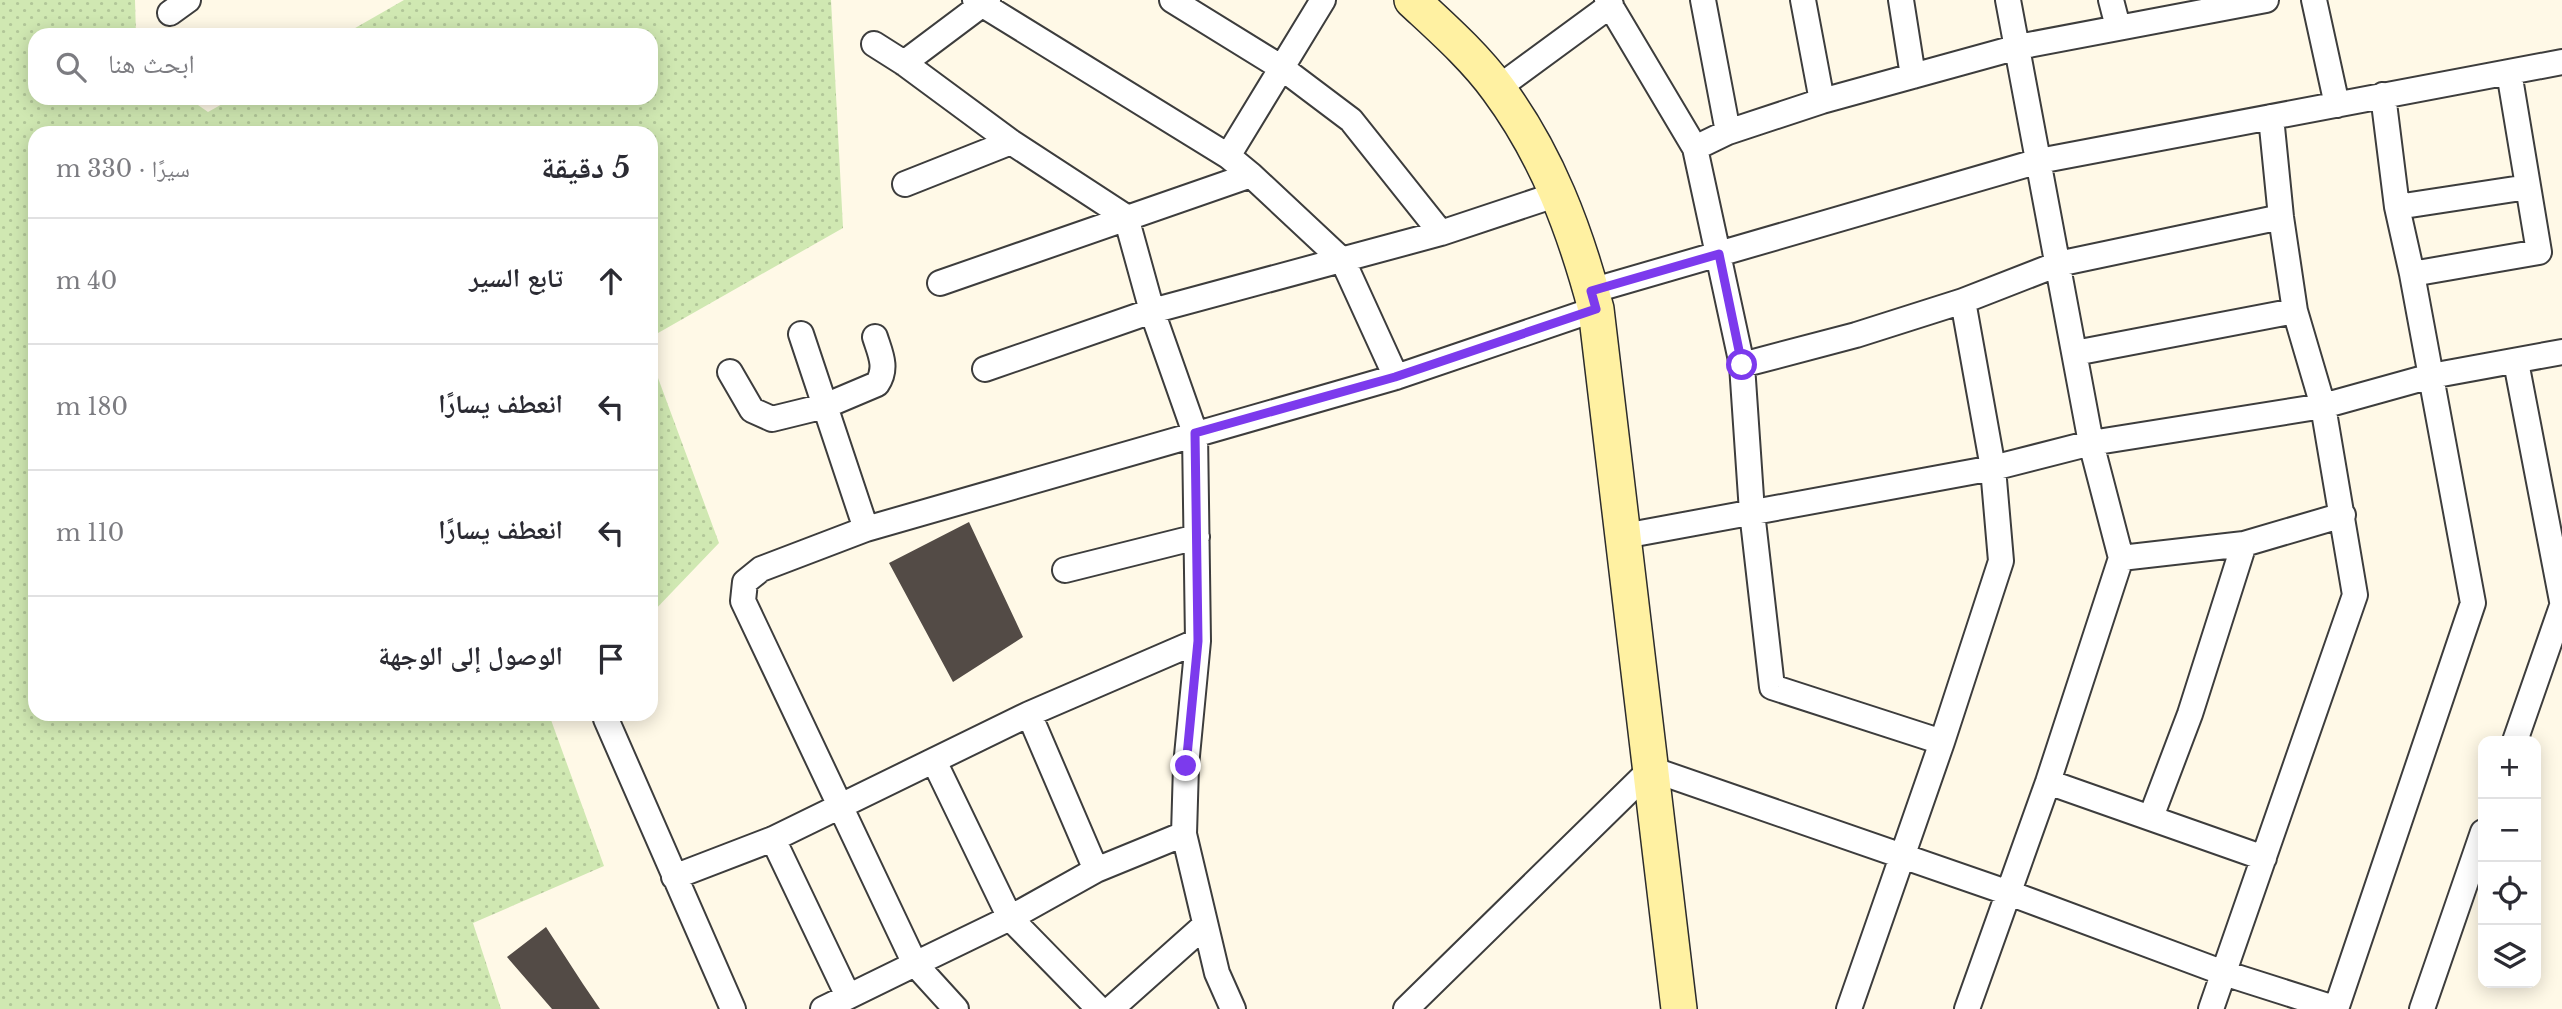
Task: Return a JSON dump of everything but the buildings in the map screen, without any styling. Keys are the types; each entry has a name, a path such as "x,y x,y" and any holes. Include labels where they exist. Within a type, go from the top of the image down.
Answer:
{"street":[{"path":"1172,0 1282,68 1351,120 1441,233"},
{"path":"1228,156 1322,0"},
{"path":"1412,0 1464,49 1498,88 1531,139 1574,233 1594,300 1679,1009"},
{"path":"1703,0 1728,132"},
{"path":"1803,0 1822,101"},
{"path":"1900,0 1913,76"},
{"path":"1972,1008 2121,558 2091,443 2008,0"},
{"path":"2111,0 2118,27"},
{"path":"1695,148 1728,132 1822,101 2018,47 2213,5 2266,0"},
{"path":"2314,0 2337,105"},
{"path":"905,63 982,2 1228,156 1251,174 1343,261 1395,377"},
{"path":"1498,88 1609,2 1695,148 1742,365 1752,512 1772,687 1942,741"},
{"path":"874,44 905,63 1011,142 1126,218 1152,311 1195,433 1198,641 1186,766 1184,834 1217,973 1233,1009"},
{"path":"956,1009 915,964 743,601 745,582 761,569 866,529 1395,377 1719,254 2039,161 2562,62"},
{"path":"2412,274 2539,252 2509,72"},
{"path":"1651,769 1902,858 2009,892 2224,973 2336,1009 2473,603 2412,274 2397,207 2383,95"},
{"path":"2211,1009 2355,595 2323,406 2295,311 2281,217 2271,117"},
{"path":"905,184 1011,142"},
{"path":"940,283 1251,174"},
{"path":"2397,207 2528,187"},
{"path":"985,369 1152,311 1441,233 1558,194"},
{"path":"1742,365 1856,335 1963,301 2058,264 2281,217"},
{"path":"1849,1009 2001,561 1993,468 1963,301"},
{"path":"2075,353 2295,311"},
{"path":"801,334 866,529"},
{"path":"730,372 752,410 772,419 825,406 877,384 882,377 883,365 874,337"},
{"path":"1624,537 1993,468 2091,443 2323,406 2431,376 2562,352"},
{"path":"2516,362 2562,601"},
{"path":"2121,558 2244,544 2343,515"},
{"path":"1065,570 1197,537"},
{"path":"2151,817 2190,714 2244,544"},
{"path":"2517,736 2562,607"},
{"path":"674,877 773,839 1030,714 1198,641"},
{"path":"1030,714 1096,870"},
{"path":"607,721 733,1009"},
{"path":"934,761 1010,918 1099,1009"},
{"path":"1406,1009 1651,769"},
{"path":"2048,782 2264,858"},
{"path":"823,1009 1010,918 1096,870 1184,834"},
{"path":"773,839 848,996"},
{"path":"2421,1009 2478,846"},
{"path":"1111,1009 1204,926"}],"green space":[{"path":"0,0 135,0 136,28 28,28 28,105 198,105 208,112 220,105 658,105 658,28 355,28 404,0 831,0 843,228 658,333 658,126 28,126 28,721 551,721 604,866 473,923 501,1009 0,1009"},
{"path":"658,378 719,543 658,607"}],"route":[{"path":"1186,766 1198,641 1195,433 1395,377 1596,309 1591,291 1719,254 1742,365"}]}
